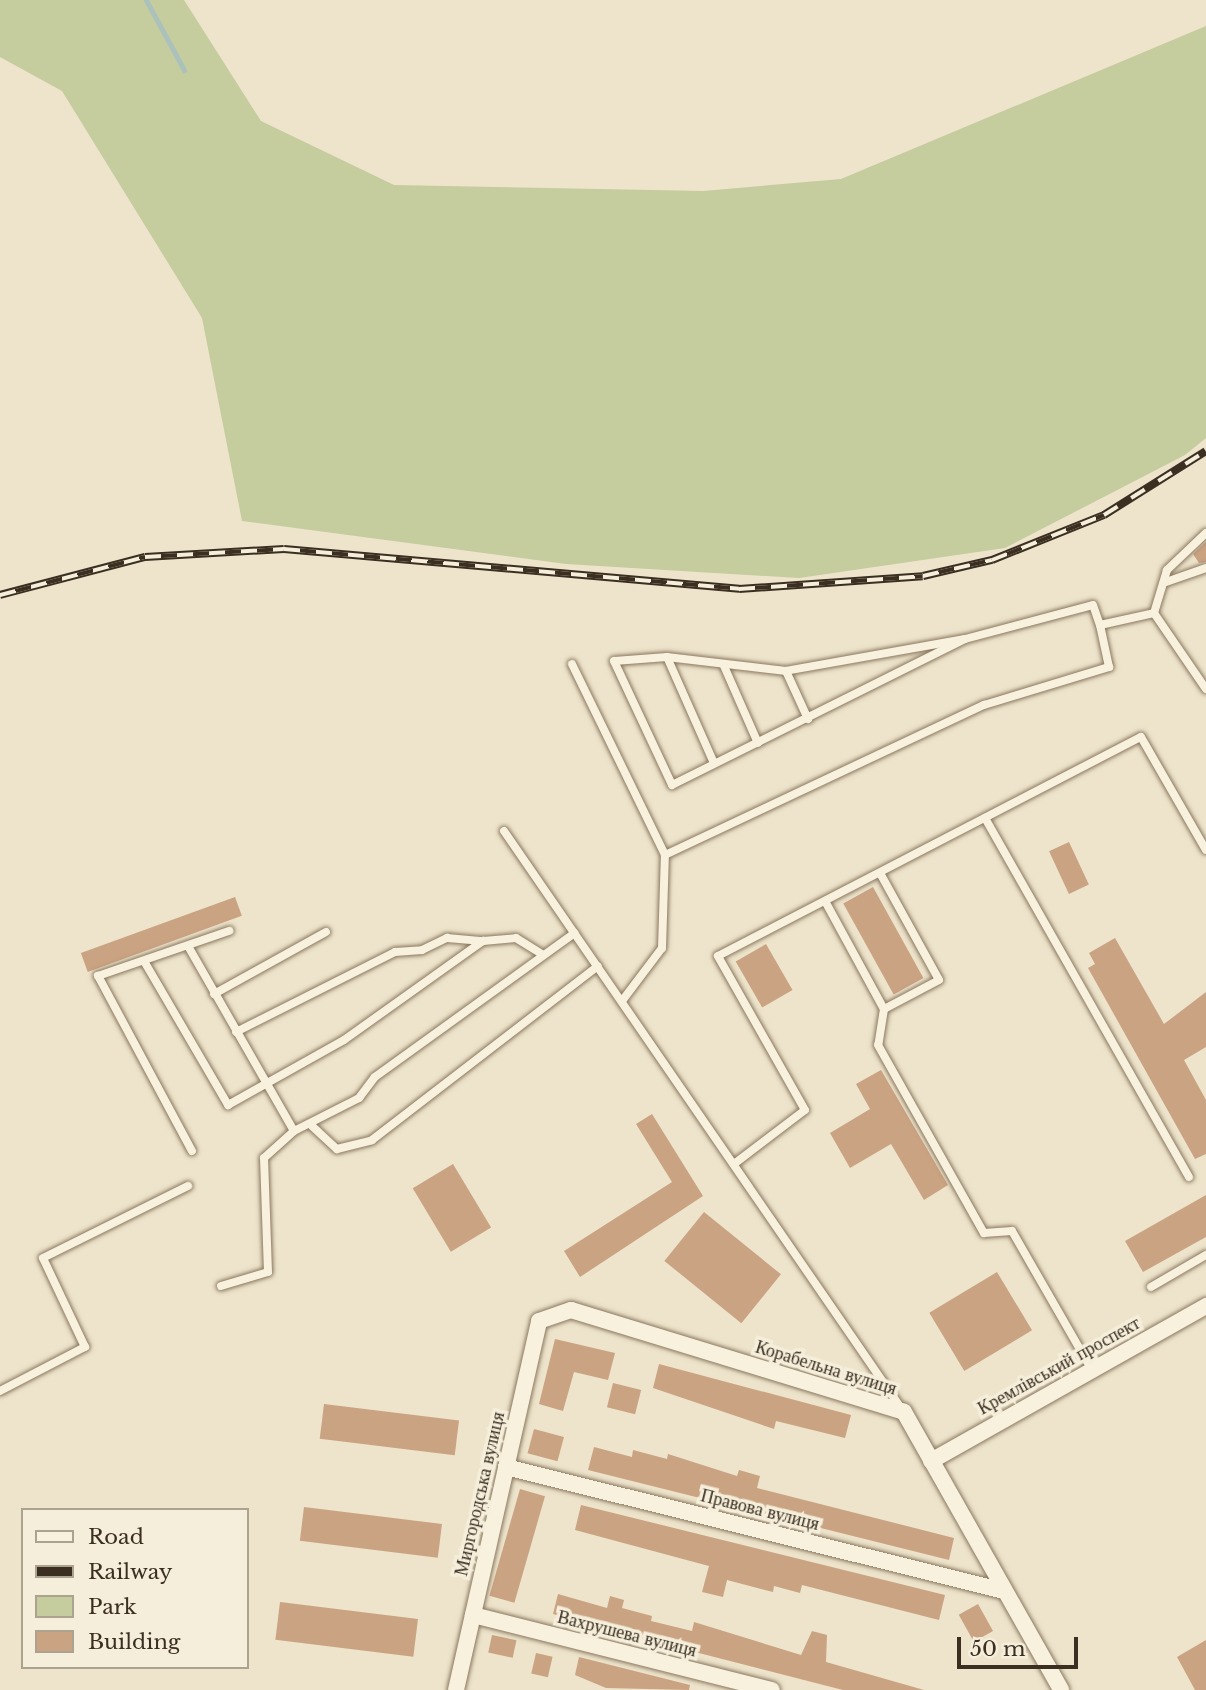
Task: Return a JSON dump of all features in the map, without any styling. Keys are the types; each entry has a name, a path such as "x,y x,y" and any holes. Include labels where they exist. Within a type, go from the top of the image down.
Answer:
{"street":[{"name":"Кремлівський проспект","path":"932,1461 1206,1306"},
{"name":"Корабельна вулиця","path":"551,1312 571,1310 904,1412 1061,1690"},
{"name":"Миргородська вулиця","path":"456,1690 539,1321 551,1312"},
{"name":"Правова вулиця","path":"506,1467 1004,1591"},
{"name":"Вахрушева вулиця","path":"473,1615 772,1690"}],"lane":[{"path":"1154,612 1166,582 1167,570 1206,533"},
{"path":"1166,582 1206,568"},
{"path":"665,855 985,705 1109,667 1100,625 1093,605 965,639 786,671 724,666 667,657 614,661 672,785 965,639"},
{"path":"1100,625 1154,612"},
{"path":"1154,612 1206,689"},
{"path":"667,657 714,763"},
{"path":"572,664 665,855 662,948 622,1001"},
{"path":"724,666 758,743"},
{"path":"786,671 808,719"},
{"path":"734,1164 805,1110 718,956 1141,737 1206,850"},
{"path":"985,818 1189,1177"},
{"path":"504,831 904,1412"},
{"path":"880,873 939,980 884,1009"},
{"path":"825,901 884,1009 878,1045 984,1233 1012,1231 1093,1370"},
{"path":"192,1151 98,976 229,931"},
{"path":"214,994 326,932"},
{"path":"221,1286 268,1272 264,1158 294,1131 312,1126 575,933"},
{"path":"236,1032 395,952 422,950 447,938 483,941 516,938 542,955"},
{"path":"144,961 228,1105 344,1040 483,941"},
{"path":"188,946 294,1131"},
{"path":"312,1126 337,1149 372,1140 598,967"},
{"path":"0,1391 85,1347 43,1258 188,1186"},
{"path":"1151,1287 1206,1255"}],"green space":[{"path":"0,0 184,0 261,121 394,185 703,191 841,179 1206,26 1206,438 1185,455 1005,548 799,578 566,564 242,521 202,318 62,91 0,57"}],"building":[{"path":"1206,542 1206,562 1199,563 1193,554"},
{"path":"1069,842 1089,885 1069,894 1049,851"},
{"path":"873,887 923,978 894,994 843,903"},
{"path":"235,897 242,916 88,972 81,953"},
{"path":"1115,938 1164,1024 1206,992 1206,1047 1184,1060 1206,1100 1206,1154 1195,1159 1088,968 1095,964 1089,953"},
{"path":"766,944 792,990 762,1007 736,962"},
{"path":"881,1070 948,1185 924,1200 891,1144 850,1168 830,1133 870,1109 856,1084"},
{"path":"652,1114 703,1196 580,1277 564,1251 672,1182 636,1124"},
{"path":"453,1164 491,1227 451,1252 413,1188"},
{"path":"1206,1195 1206,1237 1143,1272 1125,1241"},
{"path":"704,1212 781,1274 741,1323 664,1261"},
{"path":"997,1272 1032,1330 964,1371 929,1313"},
{"path":"555,1339 615,1353 608,1380 574,1372 563,1411 539,1404"},
{"path":"659,1364 851,1415 845,1438 776,1421 774,1429 653,1388"},
{"path":"613,1383 641,1390 635,1414 607,1407"},
{"path":"324,1404 459,1421 455,1455 320,1439"},
{"path":"534,1429 564,1437 557,1461 528,1453"},
{"path":"594,1447 632,1457 633,1450 667,1459 668,1454 737,1476 739,1470 760,1476 757,1488 954,1538 949,1560 588,1470"},
{"path":"520,1489 545,1496 514,1603 489,1596"},
{"path":"581,1505 945,1595 939,1620 802,1585 800,1593 774,1586 773,1592 727,1580 723,1597 702,1592 709,1566 575,1530"},
{"path":"304,1507 442,1524 438,1558 300,1541"},
{"path":"558,1594 607,1608 610,1596 624,1600 622,1608 652,1616 651,1621 692,1631 694,1622 801,1655 812,1631 827,1635 826,1662 924,1690 843,1690 660,1643 553,1614"},
{"path":"280,1602 418,1619 413,1657 275,1640"},
{"path":"978,1604 993,1631 974,1642 959,1615"},
{"path":"492,1635 516,1640 513,1658 488,1653"},
{"path":"1206,1640 1206,1690 1195,1690 1177,1657"},
{"path":"536,1653 553,1657 548,1677 531,1673"},
{"path":"579,1657 690,1685 689,1690 606,1688 575,1675"}],"waterway":[{"path":"146,0 184,70"}],"railway":[{"path":"0,595 145,557 284,549 739,589 923,576 992,560 1104,515 1206,451"}]}
